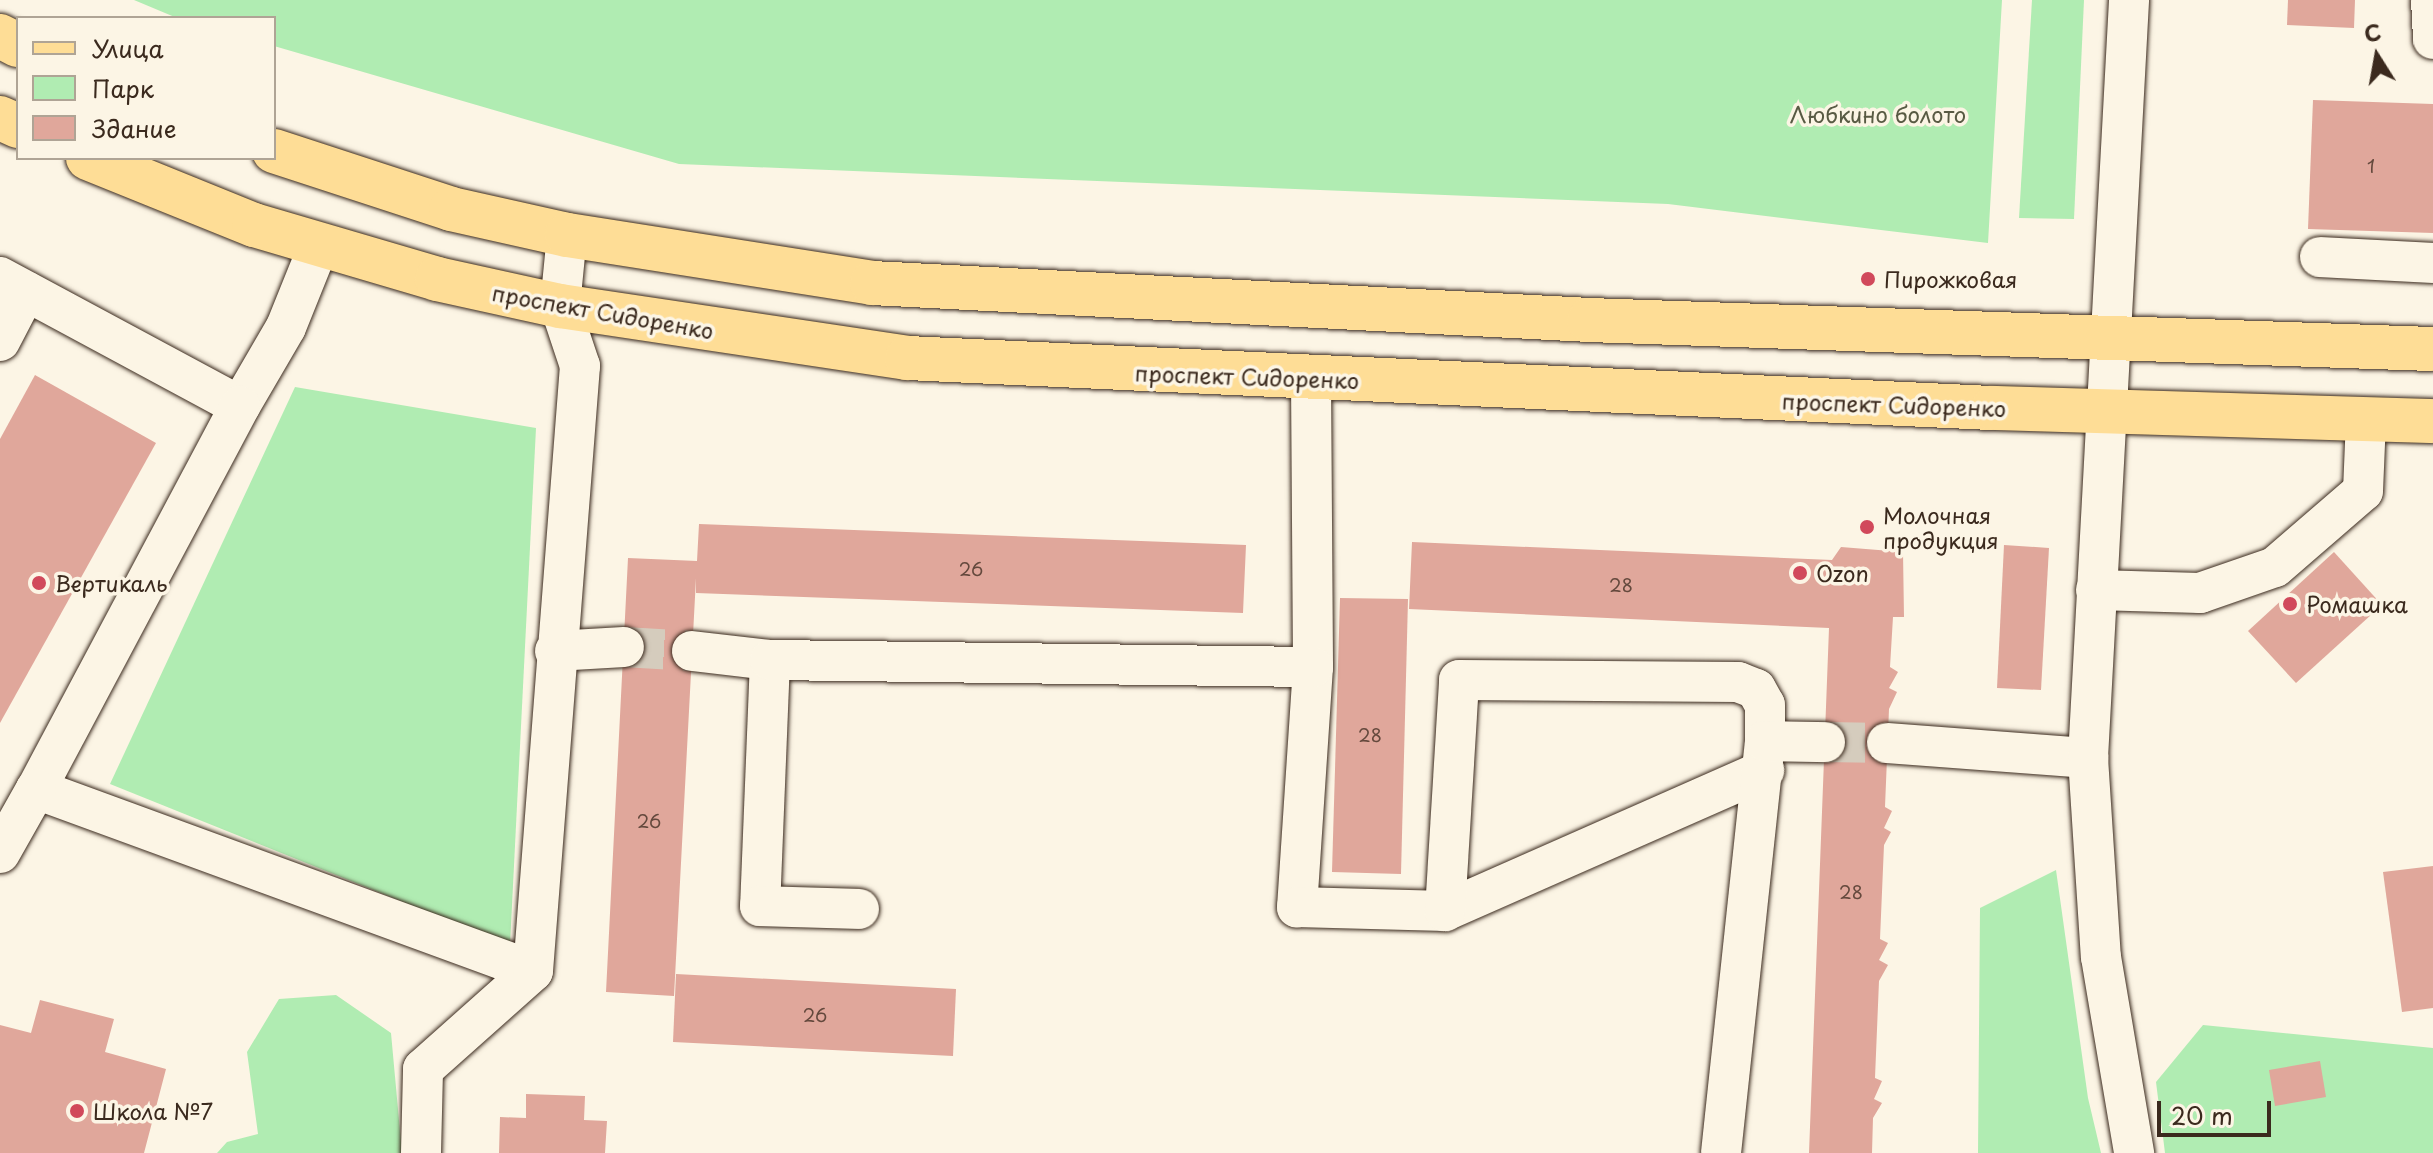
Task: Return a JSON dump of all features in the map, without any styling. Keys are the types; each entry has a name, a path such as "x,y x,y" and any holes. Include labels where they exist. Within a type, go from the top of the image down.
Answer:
{"main road":[{"path":"276,152 451,209 567,235 872,283 1527,318 2433,349"},
{"name":"проспект Сидоренко","path":"93,160 319,245 560,306 907,358 2105,411 2433,421"}],"street":[{"path":"2129,0 2088,758 2101,957 2134,1153"},
{"path":"2431,0 2433,39"},
{"path":"421,1153 423,1069 533,971 555,651 580,366 560,306 567,235"},
{"path":"0,853 240,406 286,327 319,245"},
{"path":"2320,257 2433,263"},
{"path":"0,341 13,284 240,406"},
{"path":"1311,378 1313,667 1297,907 1445,911 1765,755 1825,742"},
{"path":"2096,590 2200,593 2275,567 2363,491 2366,419"},
{"path":"555,651 624,647"},
{"path":"692,651 770,660 1313,667"},
{"path":"770,660 760,906 859,909"},
{"path":"1445,911 1459,680 1738,682 1756,689 1765,705 1765,755 1721,1153"},
{"path":"1887,743 2088,758"},
{"path":"36,789 533,971"}],"green space":[{"name":"Любкино болото","path":"134,0 2002,0 1988,243 1668,204 679,164 276,47 276,16 172,16"},
{"path":"2032,0 2084,0 2074,219 2019,218"},
{"path":"295,387 536,428 510,945 110,784"},
{"path":"2056,870 2088,1098 2101,1153 1978,1153 1980,908"},
{"path":"336,995 391,1033 402,1153 217,1153 227,1142 258,1134 247,1052 279,999"},
{"path":"2203,1025 2433,1048 2433,1153 2165,1153 2156,1082"}],"building":[{"path":"2288,0 2355,0 2354,28 2287,25"},
{"path":"2313,100 2433,104 2433,233 2308,229"},
{"name":"Вертикаль","path":"35,375 156,443 0,723 0,439"},
{"path":"699,524 1246,545 1243,613 696,593 696,578 674,996 606,992 628,558 697,561"},
{"path":"1412,542 1832,560 1841,547 1903,552 1904,617 1893,617 1890,667 1898,672 1889,688 1897,692 1889,709 1885,807 1892,811 1884,828 1891,832 1884,845 1880,939 1888,943 1879,960 1888,965 1879,981 1875,1078 1882,1081 1874,1099 1882,1103 1873,1118 1872,1153 1809,1153 1829,628 1409,609"},
{"path":"2004,545 2049,548 2041,690 1997,688"},
{"path":"2334,552 2382,605 2296,683 2248,631"},
{"path":"1340,598 1408,599 1401,874 1332,872"},
{"path":"2433,866 2433,1008 2402,1012 2383,872"},
{"path":"676,974 956,989 953,1056 673,1042"},
{"name":"Школа №7","path":"40,1000 114,1019 105,1052 166,1069 144,1153 0,1153 0,1025 31,1033"},
{"path":"2320,1061 2326,1097 2275,1106 2269,1070"},
{"path":"526,1094 585,1096 584,1120 607,1121 605,1153 499,1153 500,1117 526,1118"}],"tunnel":[{"path":"624,647 692,651"},
{"path":"1825,742 1887,743"}],"place":[{"name":"Пирожковая","path":"1868,279"},
{"name":"Молочная продукция","path":"1867,527"},
{"name":"Ozon","path":"1800,573"},
{"name":"Вертикаль","path":"39,583"},
{"name":"Ромашка","path":"2290,604"},
{"name":"Школа №7","path":"77,1111"}]}
